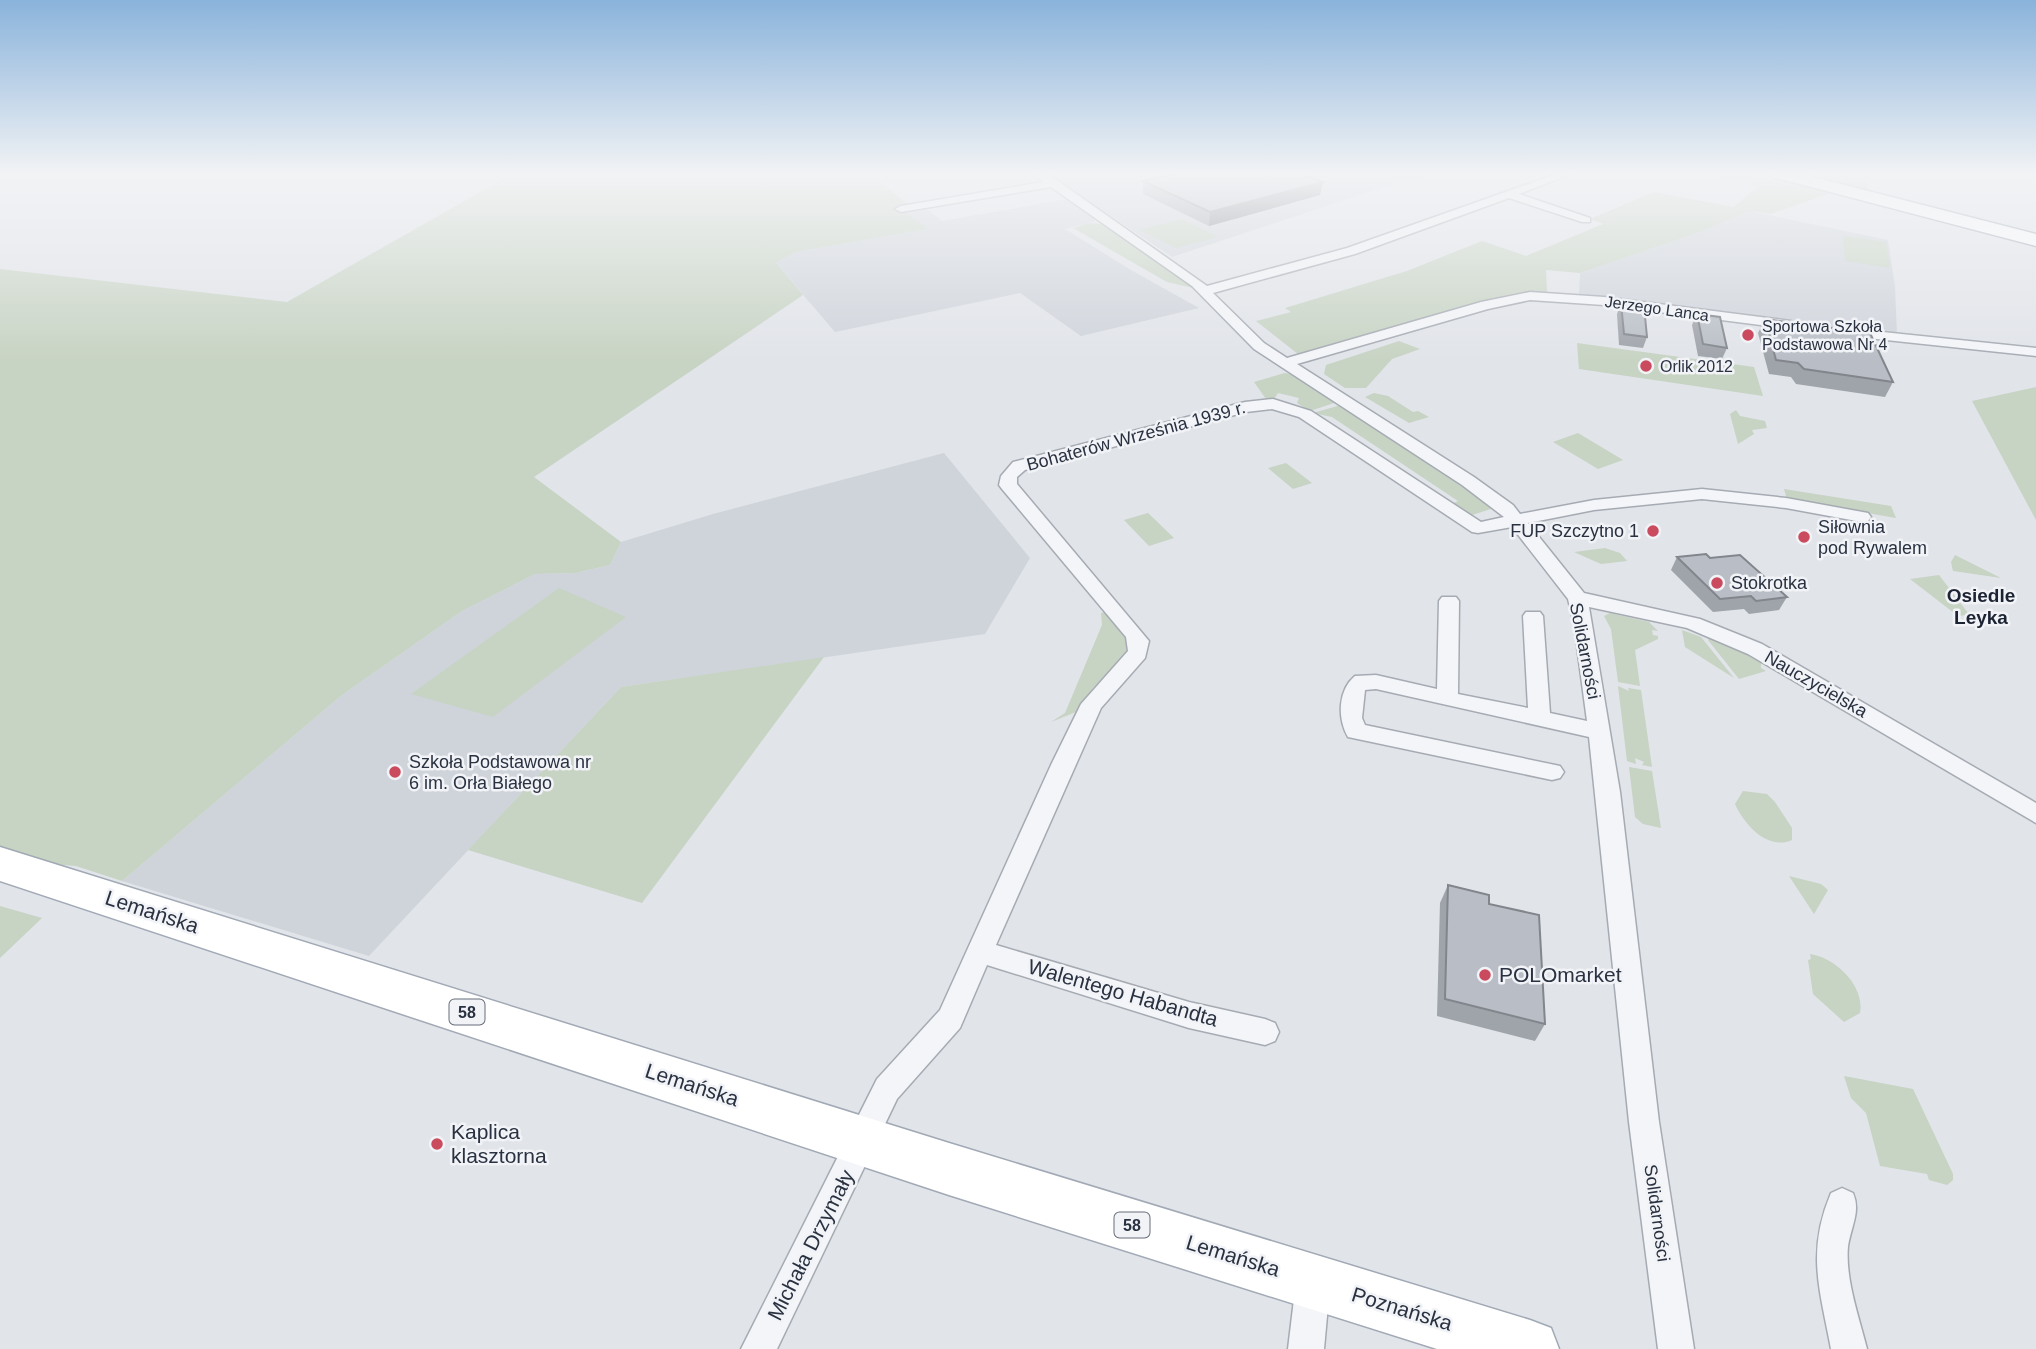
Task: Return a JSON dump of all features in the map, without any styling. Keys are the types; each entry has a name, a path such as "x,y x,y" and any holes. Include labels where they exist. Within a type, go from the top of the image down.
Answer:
{"main road":[{"name":"Lemańska","path":"0,864 861,1140 1314,1281"},
{"name":"Poznańska","path":"1314,1281 1530,1349"}],"street":[{"name":"Solidarności","path":"1130,236 1189,277 1248,338 1468,481 1518,521 1577,598 1584,624 1608,792 1644,1122 1676,1349"},
{"path":"1205,291 1351,251 1392,236"},
{"name":"Jerzego Lanca","path":"1286,363 1474,308 1530,296 1592,299 1804,327"},
{"path":"1831,331 2036,352"},
{"name":"Bohaterów Września 1939 r.","path":"861,1140 887,1089 950,1019 1028,840 1086,716 1096,698 1134,658 1139,641 1008,485 1007,480 1012,471 1035,460 1252,405 1273,404 1305,414 1472,526 1486,528 1518,521"},
{"path":"1518,521 1594,505 1708,494 1786,503 1862,517"},
{"name":"Nauczycielska","path":"1577,598 1693,623 1755,649 2036,814"},
{"path":"1447,699 1449,601"},
{"path":"1533,616 1539,718"},
{"path":"1552,772 1356,731 1351,718 1355,687 1362,681 1376,682 1599,731"},
{"name":"Walentego Habandta","path":"981,952 1189,1015 1265,1032"},
{"name":"Michała Drzymały","path":"759,1349 861,1140"},
{"path":"1842,1204 1832,1246 1832,1268 1849,1349"},
{"path":"1306,1349 1314,1281"}],"shaded area":[{"path":"886,236 1076,236 1199,308 1081,336 1020,293 835,332 776,263 795,252"},
{"path":"1141,236 1236,236 1172,257"},
{"path":"1688,236 1869,236 1888,240 1895,287 1897,335 1579,295 1580,273"},
{"name":"Szkoła Podstawowa nr 6 im. Orła Białego","path":"944,453 1030,558 985,634 621,687 369,956 122,881 342,695 462,611 535,574 576,573 610,565 621,542 713,514"}],"green space":[{"path":"403,236 887,236 795,252 776,263 803,295 534,477 621,542 610,565 576,573 535,574 462,611 342,695 122,881 76,866 39,863 0,850 0,269 287,302"},
{"path":"1087,236 1120,236 1193,288 1167,282"},
{"path":"1152,236 1218,237 1176,248"},
{"path":"1574,236 1688,236 1580,273 1546,270 1547,293 1517,293 1298,354 1256,321 1291,312 1285,308 1407,271 1482,241 1526,256"},
{"path":"1843,236 1886,242 1890,268 1845,261"},
{"path":"1399,341 1420,349 1392,359 1366,388 1345,388 1324,374 1326,365"},
{"name":"Orlik 2012","path":"1577,343 1754,367 1763,396 1579,369"},
{"path":"1285,373 1295,375 1337,402 1310,411 1297,403 1299,398 1278,393 1274,399 1266,399 1254,382"},
{"path":"2036,387 2036,520 1972,401"},
{"path":"1374,393 1388,396 1413,412 1418,411 1429,417 1409,423 1365,397"},
{"path":"1341,405 1494,508 1469,516 1454,503 1458,501 1332,417 1313,413"},
{"path":"1736,410 1740,416 1765,421 1767,428 1752,430 1754,434 1738,444 1730,414"},
{"path":"1578,433 1623,460 1598,469 1553,442"},
{"path":"1286,463 1312,483 1293,489 1268,468"},
{"path":"1784,489 1891,506 1896,518 1787,499"},
{"path":"1148,513 1174,538 1149,546 1124,520"},
{"path":"1605,548 1620,553 1627,561 1601,564 1574,552"},
{"path":"1955,555 2001,578 1953,571 1951,562"},
{"path":"1939,575 1967,615 1958,616 1910,579"},
{"path":"559,588 626,617 493,717 411,694"},
{"path":"1106,612 1126,638 1127,653 1093,688 1076,712 1051,722 1065,713 1102,625 1101,613"},
{"path":"1610,613 1649,622 1658,631 1652,630 1658,639 1635,650 1640,686 1618,682 1611,629 1604,616"},
{"path":"1682,630 1701,637 1734,678 1685,647"},
{"path":"1710,637 1761,661 1761,668 1766,671 1739,679 1708,640"},
{"path":"824,657 642,903 468,850 621,687"},
{"path":"1618,686 1629,691 1628,688 1641,690 1652,767 1642,765 1644,762 1635,758 1636,764 1627,761"},
{"path":"1629,767 1652,771 1661,828 1643,824 1635,817"},
{"path":"1743,791 1767,794 1775,802 1792,828 1792,840 1774,842 1765,839 1750,827 1735,804"},
{"path":"1789,876 1821,884 1828,890 1814,914"},
{"path":"0,906 42,918 0,958"},
{"path":"1810,954 1829,961 1847,975 1858,993 1860,1013 1844,1022 1813,994 1808,960 1811,959"},
{"path":"1844,1076 1913,1089 1953,1174 1953,1180 1947,1185 1929,1180 1927,1174 1880,1166 1866,1113 1851,1098"}],"building":[{"path":"1621,303 1644,306 1647,337 1624,334"},
{"path":"1697,314 1720,317 1727,348 1703,344"},
{"path":"1765,319 1870,333 1893,382 1804,369 1798,363 1776,360"},
{"path":"1706,554 1710,558 1740,555 1787,597 1756,601 1751,596 1720,599 1677,557"},
{"name":"POLOmarket","path":"1448,885 1489,895 1489,904 1539,915 1545,1024 1445,999"}],"place":[{"name":"Sportowa Szkoła Podstawowa Nr 4","path":"1748,335"},
{"name":"Orlik 2012","path":"1646,366"},
{"name":"FUP Szczytno 1","path":"1653,531"},
{"name":"Siłownia pod Rywalem","path":"1804,537"},
{"name":"Stokrotka","path":"1717,583"},
{"name":"Szkoła Podstawowa nr 6 im. Orła Białego","path":"395,772"},
{"name":"POLOmarket","path":"1485,975"},
{"name":"Kaplica klasztorna","path":"437,1144"}],"district":[{"name":"Osiedle Leyka","path":"1981,606"}]}
